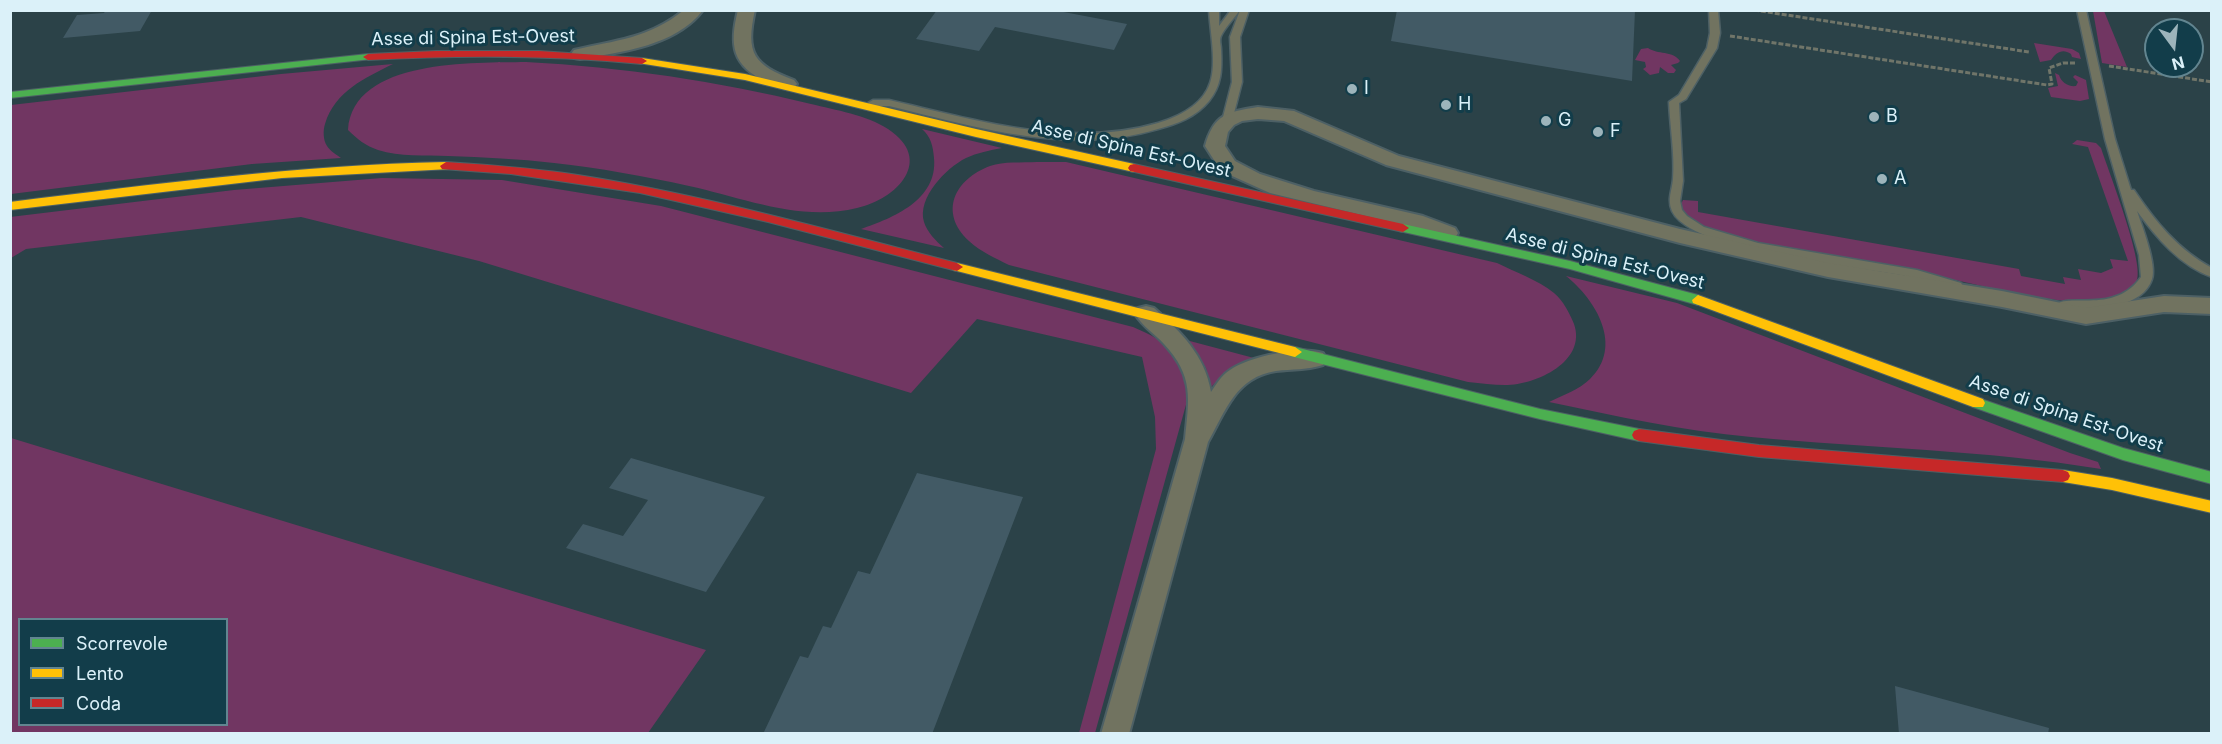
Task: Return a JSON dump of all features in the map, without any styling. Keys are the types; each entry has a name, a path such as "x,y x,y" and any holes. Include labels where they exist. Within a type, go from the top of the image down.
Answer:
{"main road":[{"name":"Asse di Spina Est-Ovest","path":"10,96 329,60 412,54 580,54 666,64 746,77 1570,265 1680,293 2098,447 2211,478"},
{"path":"10,206 304,172 446,166 510,169 574,177 648,189 1540,414 1659,439 1759,451 2045,472 2112,484 2211,507"}],"street":[{"path":"580,54 637,44 664,34 695,10"},
{"path":"747,10 740,40 743,54 750,65 772,79 809,92"},
{"path":"1480,246 1416,220 1314,198 1253,179 1228,166 1221,158 1215,147 1219,131 1227,121 1238,116 1258,113 1287,115 1393,162 1668,233 1828,270 2002,299 2054,311 2086,316 2164,304 2211,306"},
{"path":"1115,734 1197,439 1200,392 1196,375 1186,356 1168,333 1146,314"},
{"path":"1197,439 1226,390 1238,376 1276,362 1324,358"}],"lane":[{"path":"855,103 889,103 1032,133 1110,138 1136,134 1182,118 1196,109 1215,82 1214,10"},
{"path":"1214,39 1236,10"},
{"path":"1227,121 1237,82 1235,37 1245,10"},
{"path":"1713,10 1715,33 1712,48 1683,98 1674,102 1678,181 1675,190 1675,206 1681,218 1707,232 1742,243 1918,274 2002,299 2077,307 2104,305 2127,297 2139,289 2147,278 2145,255 2109,139 2081,10"},
{"path":"2124,185 2154,227 2177,252 2211,273"}],"path":[{"path":"1754,10 2029,52"},
{"path":"1726,35 2047,85 2052,84 2049,68 2063,63 2093,64 2211,82"}],"shaded area":[{"path":"2093,11 2104,11 2127,67 2102,63"},
{"path":"2034,43 2072,49 2079,53 2081,59 2062,51 2051,60 2040,62"},
{"path":"1648,48 1677,58 1680,61 1671,65 1676,70 1674,73 1668,73 1660,67 1659,73 1650,75 1643,69 1646,67 1645,62 1635,60 1641,49"},
{"path":"526,62 598,67 670,76 740,88 851,113 880,124 902,141 909,153 909,165 905,177 897,187 872,203 836,212 814,212 772,207 672,182 588,167 514,159 395,154 370,146 348,130 355,106 371,89 393,77 420,69 449,65"},
{"path":"393,64 352,87 336,103 330,113 324,126 325,141 330,150 341,158 252,164 11,194 11,105 281,74"},
{"path":"2055,73 2070,86 2076,86 2078,82 2073,77 2075,75 2086,80 2089,99 2080,101 2051,97 2048,88 2058,86"},
{"path":"922,129 1002,148 966,158 958,163 942,176 929,194 923,213 925,226 944,248 861,229 899,213 921,196 929,185 933,173 934,154 929,139"},
{"path":"2077,140 2096,143 2101,148 2132,239 2136,258 2138,273 2136,282 2125,292 2100,300 2077,302 2037,297 1768,245 1701,226 1688,218 1680,206 1683,200 1698,201 1698,212 2019,269 2021,276 2065,284 2063,277 2081,280 2078,269 2101,273 2113,268 2110,259 2128,261 2088,147 2072,144"},
{"path":"1066,162 1497,263 1541,284 1560,299 1574,324 1576,337 1573,349 1566,360 1556,368 1531,381 1505,385 1468,382 1009,265 978,248 960,230 954,219 955,198 960,188 978,172 995,164"},
{"path":"382,178 502,180 661,206 1133,327 1165,344 1178,359 1189,394 1095,733 1079,733 1156,449 1155,417 1142,357 977,319 911,393 479,261 301,217 26,249 11,258 10,217 234,190"},
{"path":"1566,276 1677,303 2098,462 2101,469 1970,453 1795,441 1700,431 1549,402 1586,383 1600,366 1605,352 1602,324 1596,310"},
{"path":"1186,340 1254,358 1229,370 1210,388 1206,368"},
{"path":"10,438 706,650 648,733 11,733"}],"building":[{"path":"106,10 152,10 140,31 63,38 77,15 104,13"},
{"path":"937,10 1053,10 1127,24 1114,50 995,27 979,51 916,39"},
{"path":"1397,10 1635,10 1632,81 1391,41"},
{"path":"631,458 765,497 706,592 566,548 583,524 623,536 648,500 609,488"},
{"path":"917,473 1023,497 932,734 763,734 800,656 808,658 823,626 831,628 858,571 870,574"},
{"path":"1895,686 2049,728 2048,734 1899,734"}],"traffic: fast":[{"path":"10,95 368,57"},
{"path":"1403,228 1570,265 1698,300"},
{"path":"1295,352 1540,414 1639,435"},
{"path":"1978,403 2123,454 2212,478"}],"traffic: slow":[{"path":"642,61 745,77 976,133 1134,168"},
{"path":"10,206 173,185 282,174 446,166"},
{"path":"957,267 1295,352"},
{"path":"1698,300 1978,403"},
{"path":"2063,476 2112,484 2212,507"}],"traffic: jam":[{"path":"368,57 505,53 574,55 642,61"},
{"path":"446,166 511,170 576,178 640,190 768,218 957,267"},
{"path":"1134,168 1403,228"},
{"path":"1639,435 1759,451 2063,476"}],"place":[{"name":"I","path":"1352,89"},
{"name":"H","path":"1446,105"},
{"name":"B","path":"1874,117"},
{"name":"G","path":"1546,121"},
{"name":"F","path":"1598,132"},
{"name":"A","path":"1882,179"}]}
